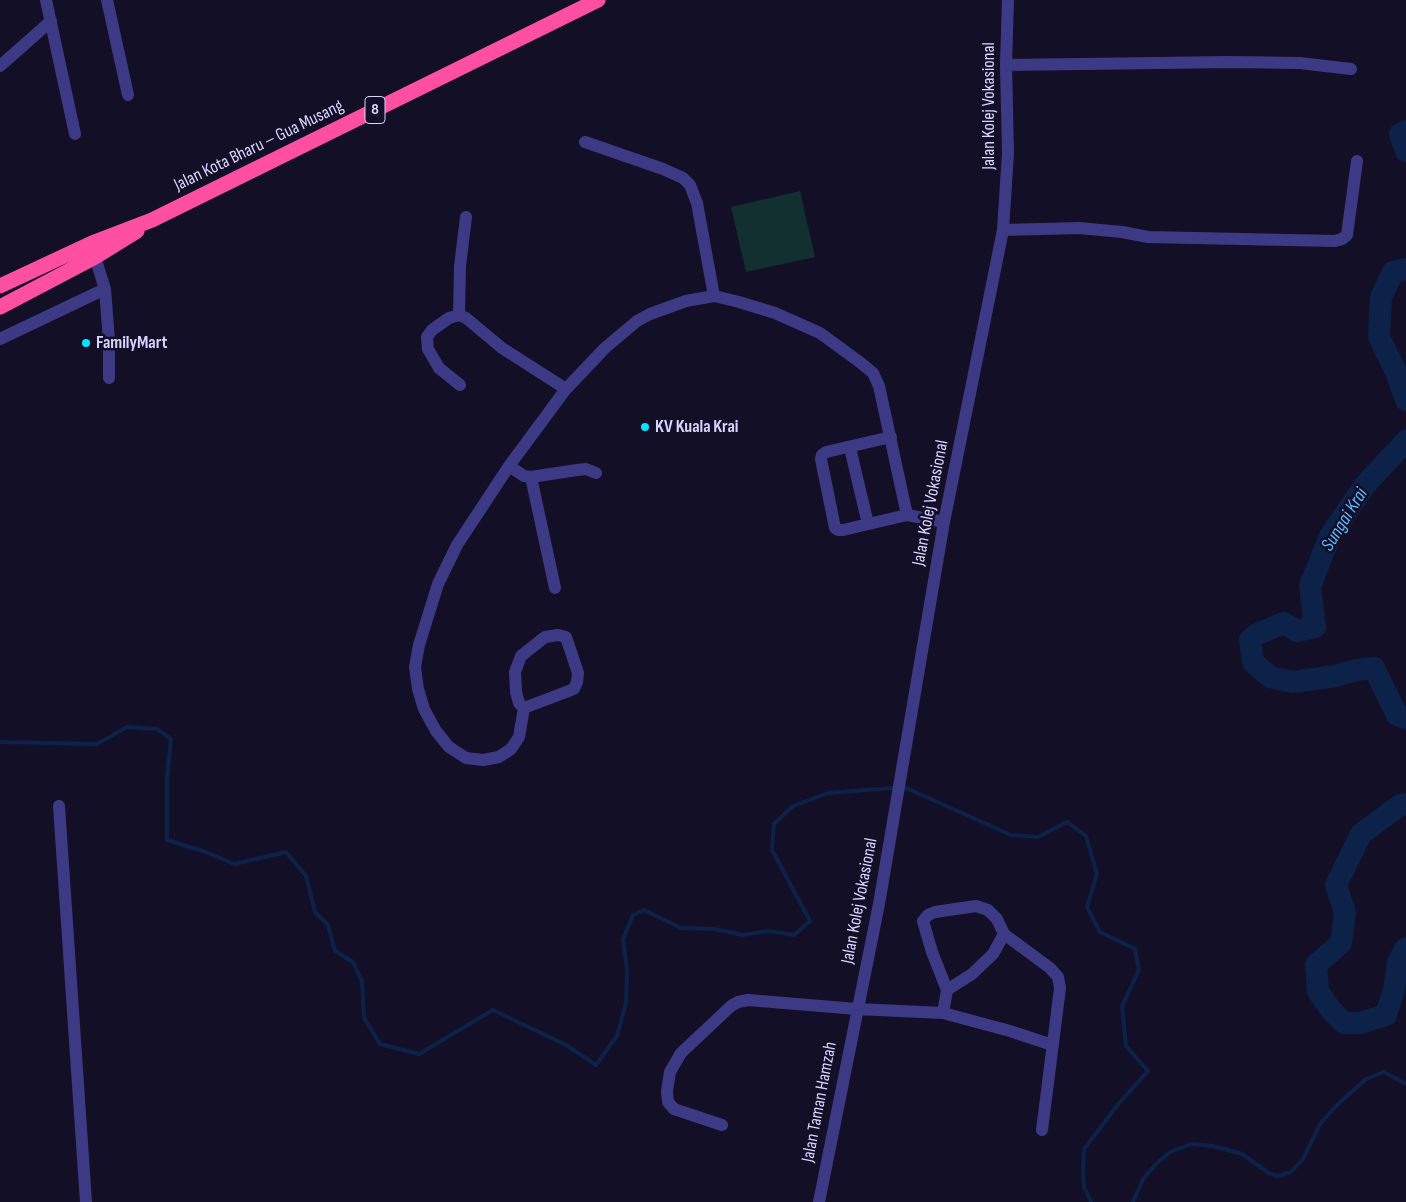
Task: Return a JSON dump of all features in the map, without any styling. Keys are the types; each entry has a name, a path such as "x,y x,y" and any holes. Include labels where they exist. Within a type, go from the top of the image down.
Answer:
{"highway":[{"name":"Jalan Kota Bharu – Gua Musang","path":"0,286 92,243 152,220 598,0"},
{"name":"Jalan Kota Bharu – Gua Musang","path":"0,307 95,257 131,236 152,220"}],"street":[{"path":"46,0 76,134"},
{"path":"107,0 128,95"},
{"name":"Jalan Kolej Vokasional","path":"857,1009 881,895 944,522 1003,230 1008,153 1006,64 1008,0"},
{"path":"0,66 51,20"},
{"path":"1006,64 1260,62 1300,63 1351,69"},
{"path":"585,142 684,178 690,185 698,203 714,296"},
{"path":"1003,230 1079,228 1122,232 1148,237 1342,240 1348,235 1357,161"},
{"path":"459,315 460,266 466,217"},
{"path":"95,257 105,289 109,340 109,378"},
{"path":"0,339 105,289"},
{"path":"524,708 519,737 511,749 499,757 483,760 466,758 449,747 436,731 424,709 418,689 415,667 419,645 438,584 457,545 509,466 566,389 605,348 637,321 650,314 686,301 714,296 775,313 820,333 861,363 872,374 879,386 907,515"},
{"path":"460,385 439,368 430,354 427,337 432,330 450,318 459,315 466,318 502,348 566,389"},
{"path":"891,437 826,452 822,455 821,459 835,528 843,530 907,515 944,522"},
{"path":"850,448 868,524"},
{"path":"509,466 524,476 531,477 576,470 596,473"},
{"path":"531,477 555,588"},
{"path":"558,635 566,638 578,673 574,689 524,708 519,703 516,692 516,672 521,656 545,637 558,635"},
{"path":"58,806 86,1202"},
{"path":"943,1013 947,990 924,927 925,918 935,912 976,906 988,910 997,919 1004,934 1050,968 1058,977 1060,988 1042,1130"},
{"path":"947,990 972,974 993,954 1004,934"},
{"path":"722,1125 674,1109 668,1102 667,1091 670,1072 681,1054 731,1006 738,1002 748,1000 857,1009 943,1013 1010,1031 1052,1045"},
{"name":"Jalan Taman Hamzah","path":"819,1202 857,1009"}],"green space":[{"path":"800,191 815,257 746,272 731,207"}],"waterway":[{"name":"Sungai Krai","path":"1406,131 1400,134 1406,151"},
{"name":"Sungai Krai","path":"1406,269 1393,272 1381,297 1379,337 1396,372 1406,400"},
{"name":"Sungai Krai","path":"1406,441 1365,485 1330,536 1310,586 1315,627 1297,631 1284,623 1257,634 1250,640 1253,662 1270,677 1293,682 1374,668 1397,715 1406,718"},
{"path":"0,742 97,744 127,727 157,729 171,739 167,778 167,840 206,852 234,864 286,852 306,876 315,912 328,925 335,951 353,962 362,981 364,1018 380,1044 419,1054 493,1010 566,1045 596,1065 617,1036 626,1003 627,970 623,939 633,915 644,910 681,928 715,929 743,935 768,931 794,935 810,921 772,850 774,824 793,806 828,793 904,787 1011,835 1038,837 1067,822 1086,836 1097,874 1087,907 1100,932 1135,949 1139,970 1122,1006 1126,1046 1148,1071 1120,1102 1084,1149 1084,1187 1091,1202"},
{"name":"Sungai Krai","path":"1406,804 1400,805 1361,834 1336,885 1345,913 1341,943 1316,965 1318,991 1330,1009 1344,1023 1360,1023 1386,1015 1394,990 1398,962 1406,948"},
{"path":"1133,1202 1143,1179 1155,1165 1170,1152 1191,1144 1213,1146 1242,1154 1269,1173 1278,1176 1291,1172 1303,1159 1320,1124 1337,1105 1366,1079 1384,1072 1406,1083"}],"place":[{"name":"FamilyMart","path":"86,343"},
{"name":"KV Kuala Krai","path":"645,427"}]}
